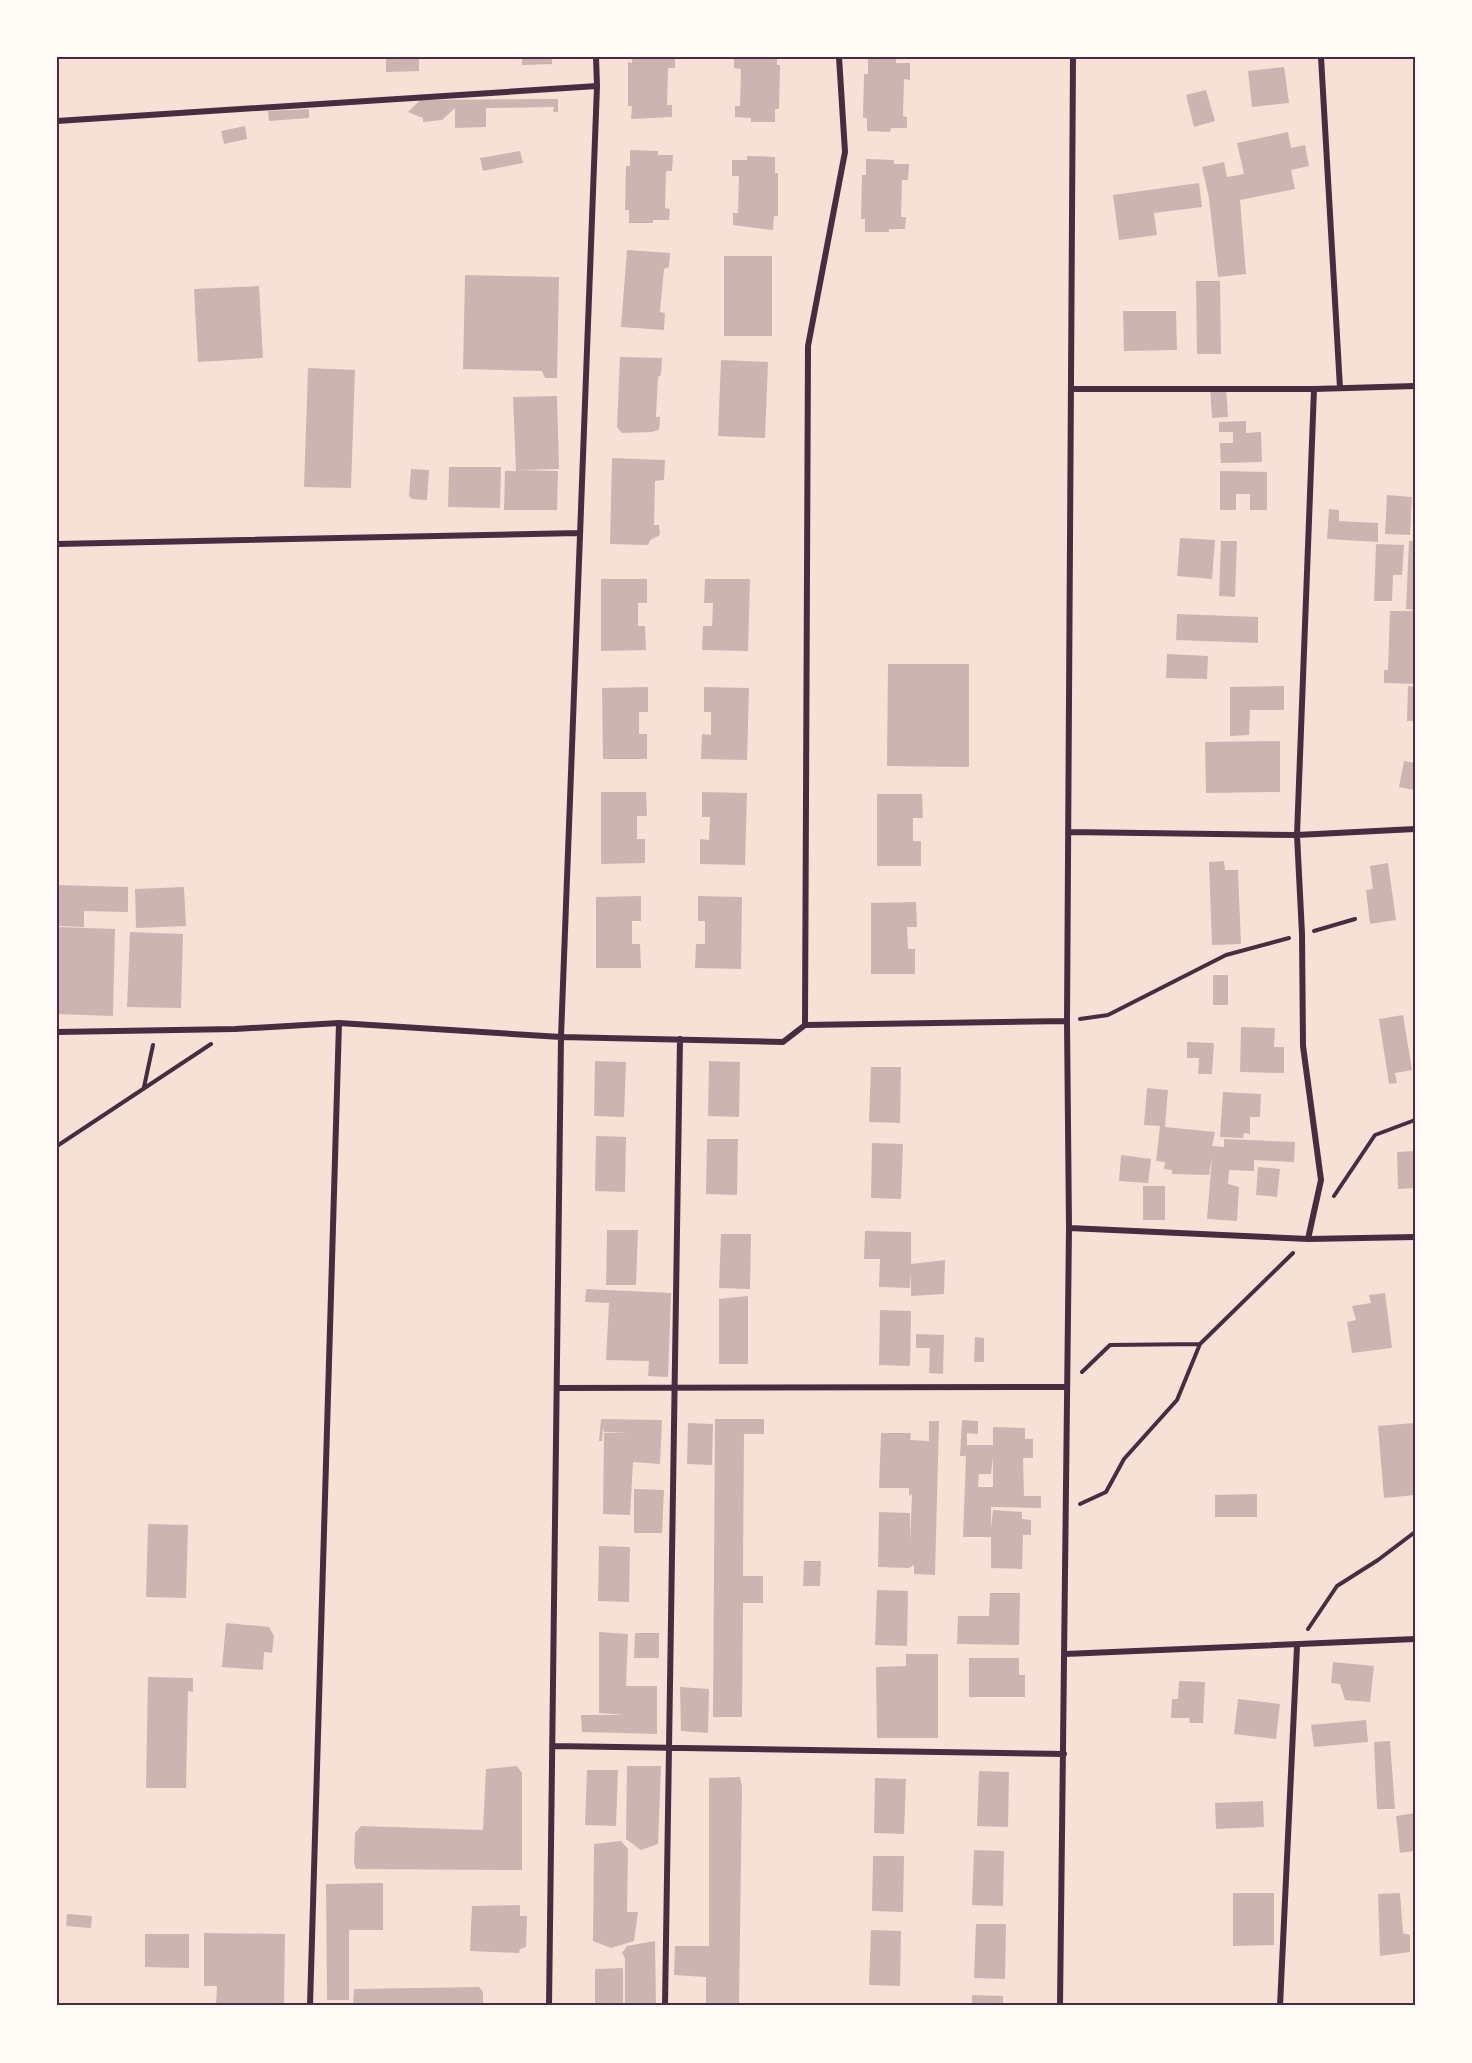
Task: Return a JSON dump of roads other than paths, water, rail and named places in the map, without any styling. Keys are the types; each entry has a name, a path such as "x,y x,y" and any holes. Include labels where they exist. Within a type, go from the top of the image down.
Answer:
{"street":[{"path":"549,2006 561,1037 597,86 596,57"},
{"path":"805,1025 808,346 844,152 839,57"},
{"path":"1060,2006 1069,1228 1067,1021 1073,57"},
{"path":"1321,57 1340,388"},
{"path":"57,121 597,86"},
{"path":"1072,389 1314,389 1415,386"},
{"path":"1308,1239 1321,1180 1303,1046 1302,934 1297,835 1314,389"},
{"path":"57,544 579,533"},
{"path":"1068,832 1297,835 1415,829"},
{"path":"57,1032 235,1029 339,1023 561,1037 783,1042 805,1025 1067,1021"},
{"path":"310,2006 339,1023"},
{"path":"665,2006 680,1040"},
{"path":"1069,1228 1308,1239 1415,1237"},
{"path":"557,1388 1067,1387"},
{"path":"1065,1654 1297,1646 1415,1639"},
{"path":"1280,2006 1297,1646"},
{"path":"553,1746 1064,1754"}]}
